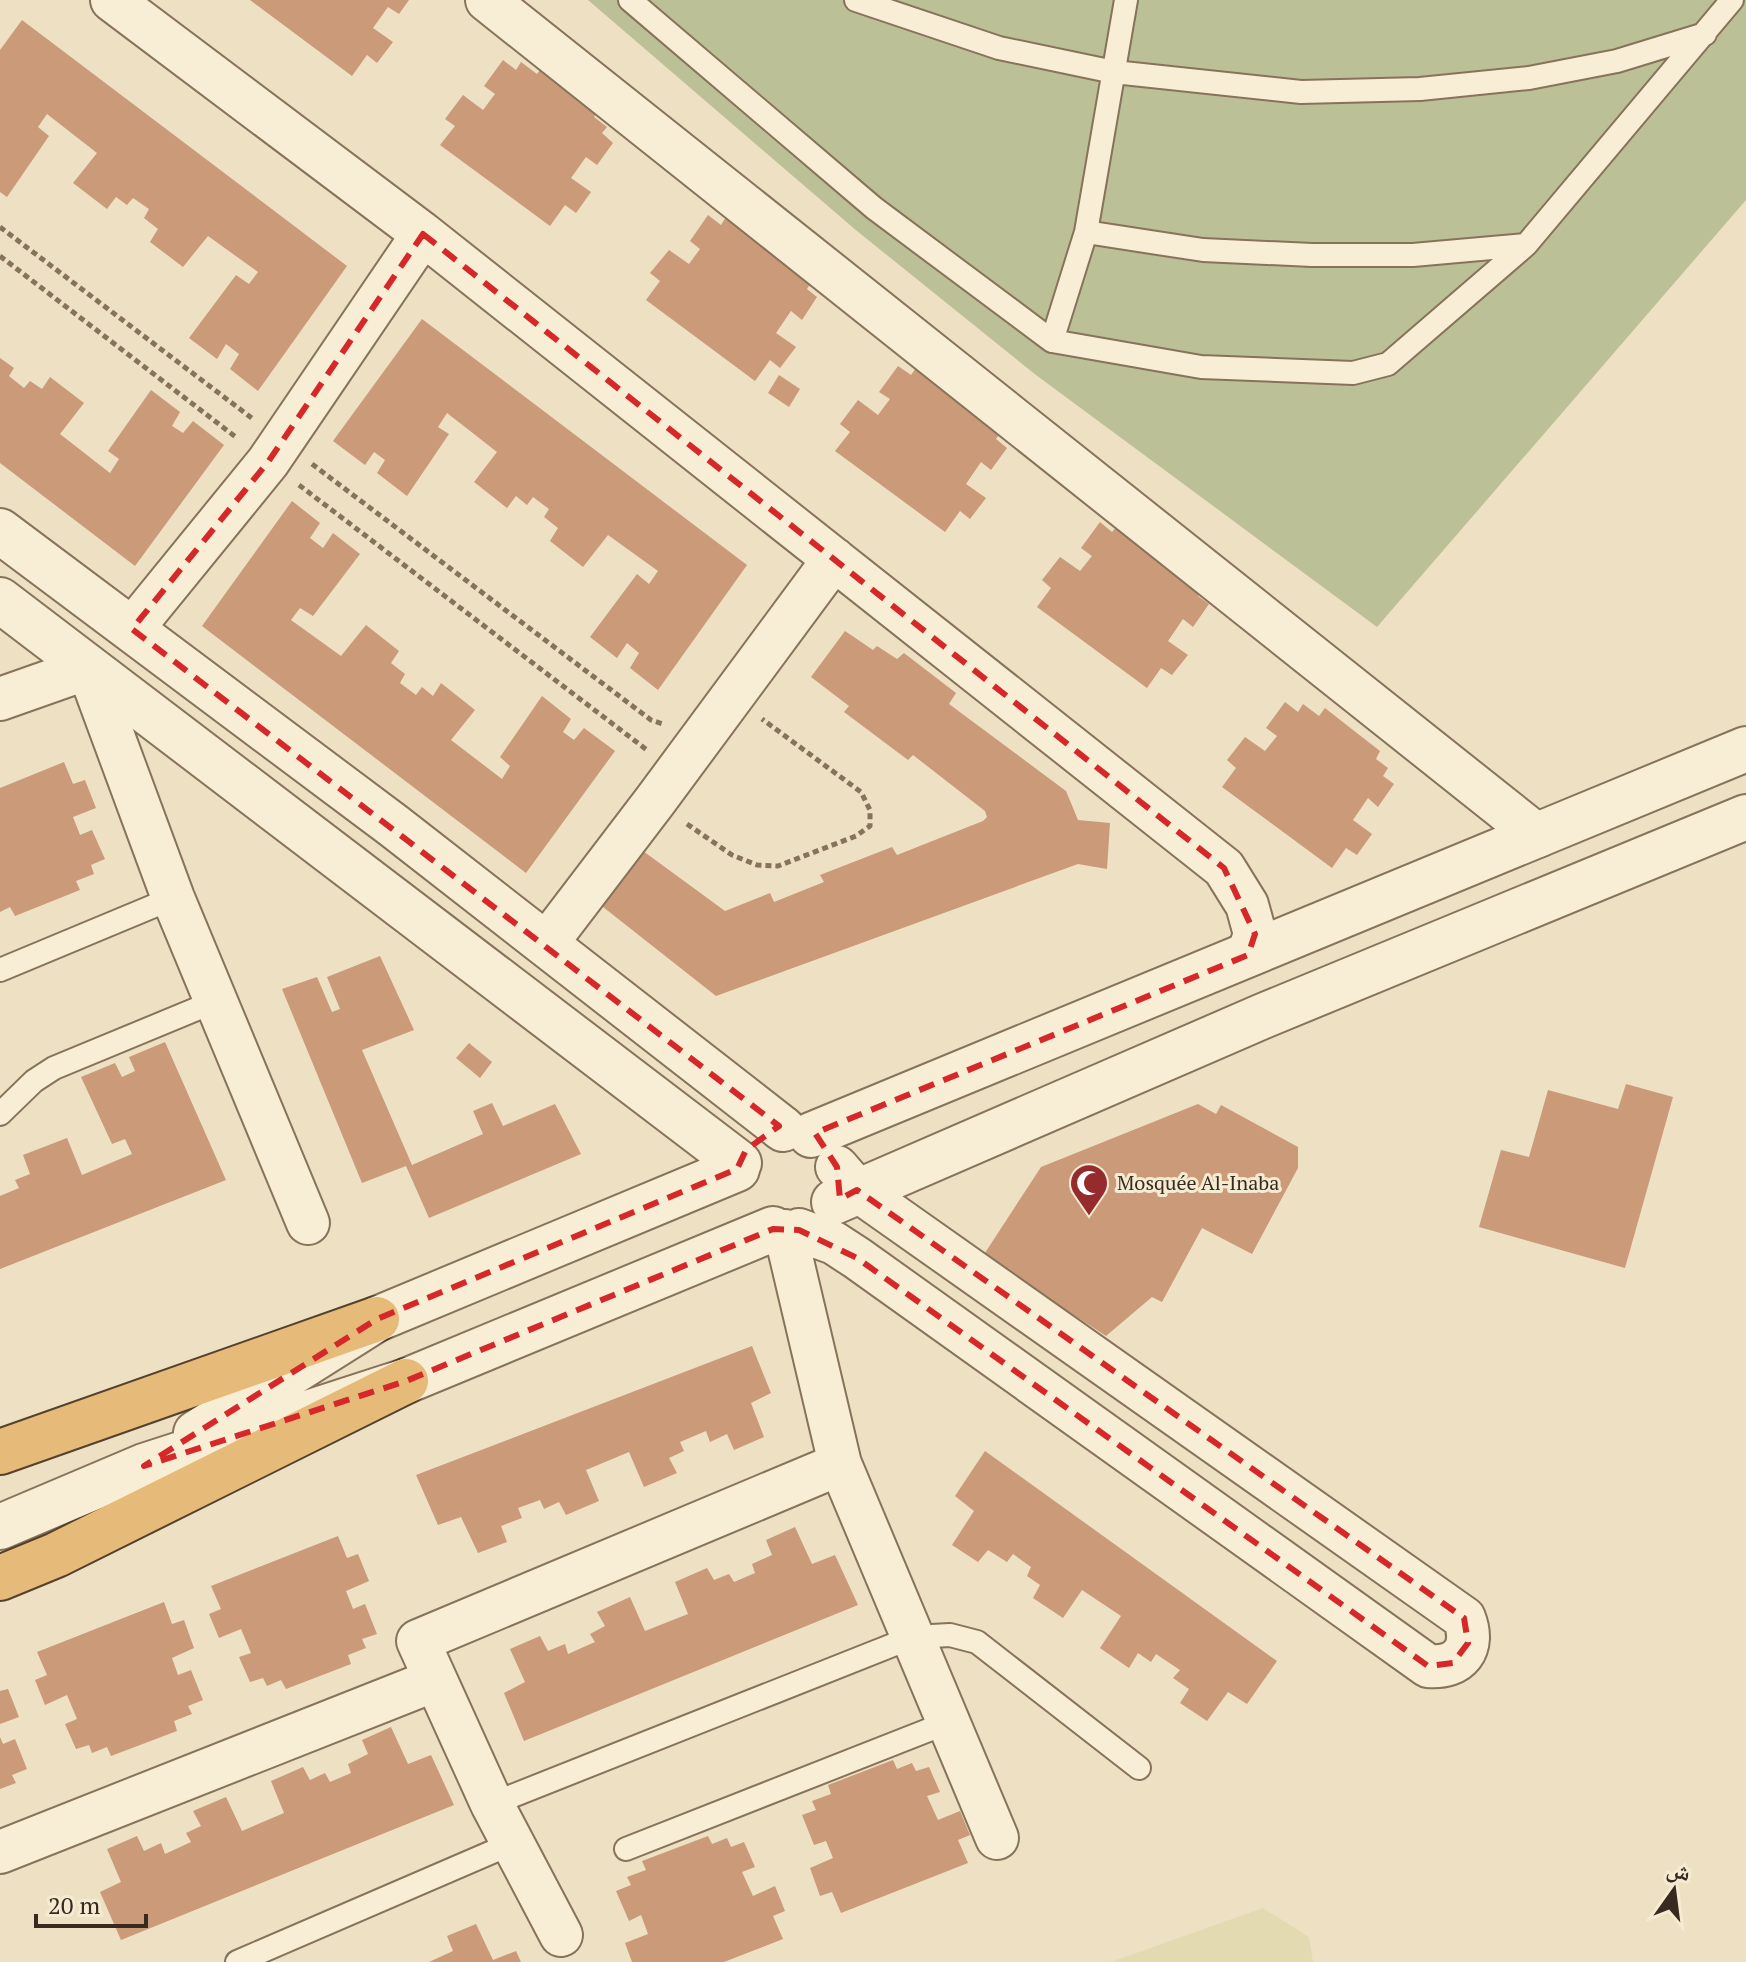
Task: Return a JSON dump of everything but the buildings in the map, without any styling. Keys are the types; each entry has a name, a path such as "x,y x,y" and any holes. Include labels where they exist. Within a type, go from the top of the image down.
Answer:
{"highway":[{"path":"0,1452 377,1319"},
{"path":"0,1578 56,1555 406,1381"}],"street":[{"path":"112,0 423,234 1224,868 1247,905 1255,934 1248,955"},
{"path":"487,0 1538,836"},
{"path":"132,629 275,452 423,234"},
{"path":"0,531 546,944 824,1165 1464,1618 1468,1643 1463,1655 1441,1667 1428,1666 857,1258 834,1243 756,1221 743,1207 737,1188 738,1166 746,1150 768,1132 824,1165 1263,1016 1746,817"},
{"path":"546,944 834,559"},
{"path":"0,600 738,1166"},
{"path":"0,699 88,668"},
{"path":"88,668 173,898 308,1223"},
{"path":"824,1165 1248,955 1746,749"},
{"path":"0,1527 144,1466 406,1381 786,1230 813,1224 824,1165"},
{"path":"144,1466 377,1319 738,1166"},
{"path":"786,1230 840,1464 997,1838"},
{"path":"561,1935 492,1804 418,1641 840,1464"},
{"path":"0,1852 435,1680"}],"lane":[{"path":"630,0 874,208 1052,341 1201,367 1353,373 1388,364 1526,245 1732,0"},
{"path":"856,0 999,48 1114,72 1301,92 1420,89 1529,78 1617,61 1705,34"},
{"path":"1052,341 1086,232 1126,0"},
{"path":"1086,232 1203,250 1312,255 1413,255 1526,245"},
{"path":"0,970 173,898"},
{"path":"0,1114 34,1081 54,1068 216,1001"},
{"path":"492,1804 913,1637 950,1635 977,1642 1139,1768"},
{"path":"626,1849 949,1722"},
{"path":"237,1962 513,1843"}],"path":[{"path":"0,227 275,452 666,787 732,855 757,865 778,866 856,836 870,826 870,810 861,792 732,698"},
{"path":"0,256 651,720 666,725"}],"highlighted area":[{"path":"423,234 1224,868 1255,934 1248,955 815,1133 837,1167 840,1199 857,1190 1464,1618 1468,1643 1453,1663 1428,1666 857,1258 799,1230 773,1229 406,1381 144,1466 377,1319 737,1169 746,1150 779,1126 132,629 268,462"}],"shaded area":[{"path":"1263,1908 1309,1937 1313,1962 1111,1962"}],"green space":[{"path":"588,0 1746,0 1746,200 1377,627 1036,375 857,231"}],"place":[{"name":"Mosquée Al-Inaba","path":"1089,1217"}]}
